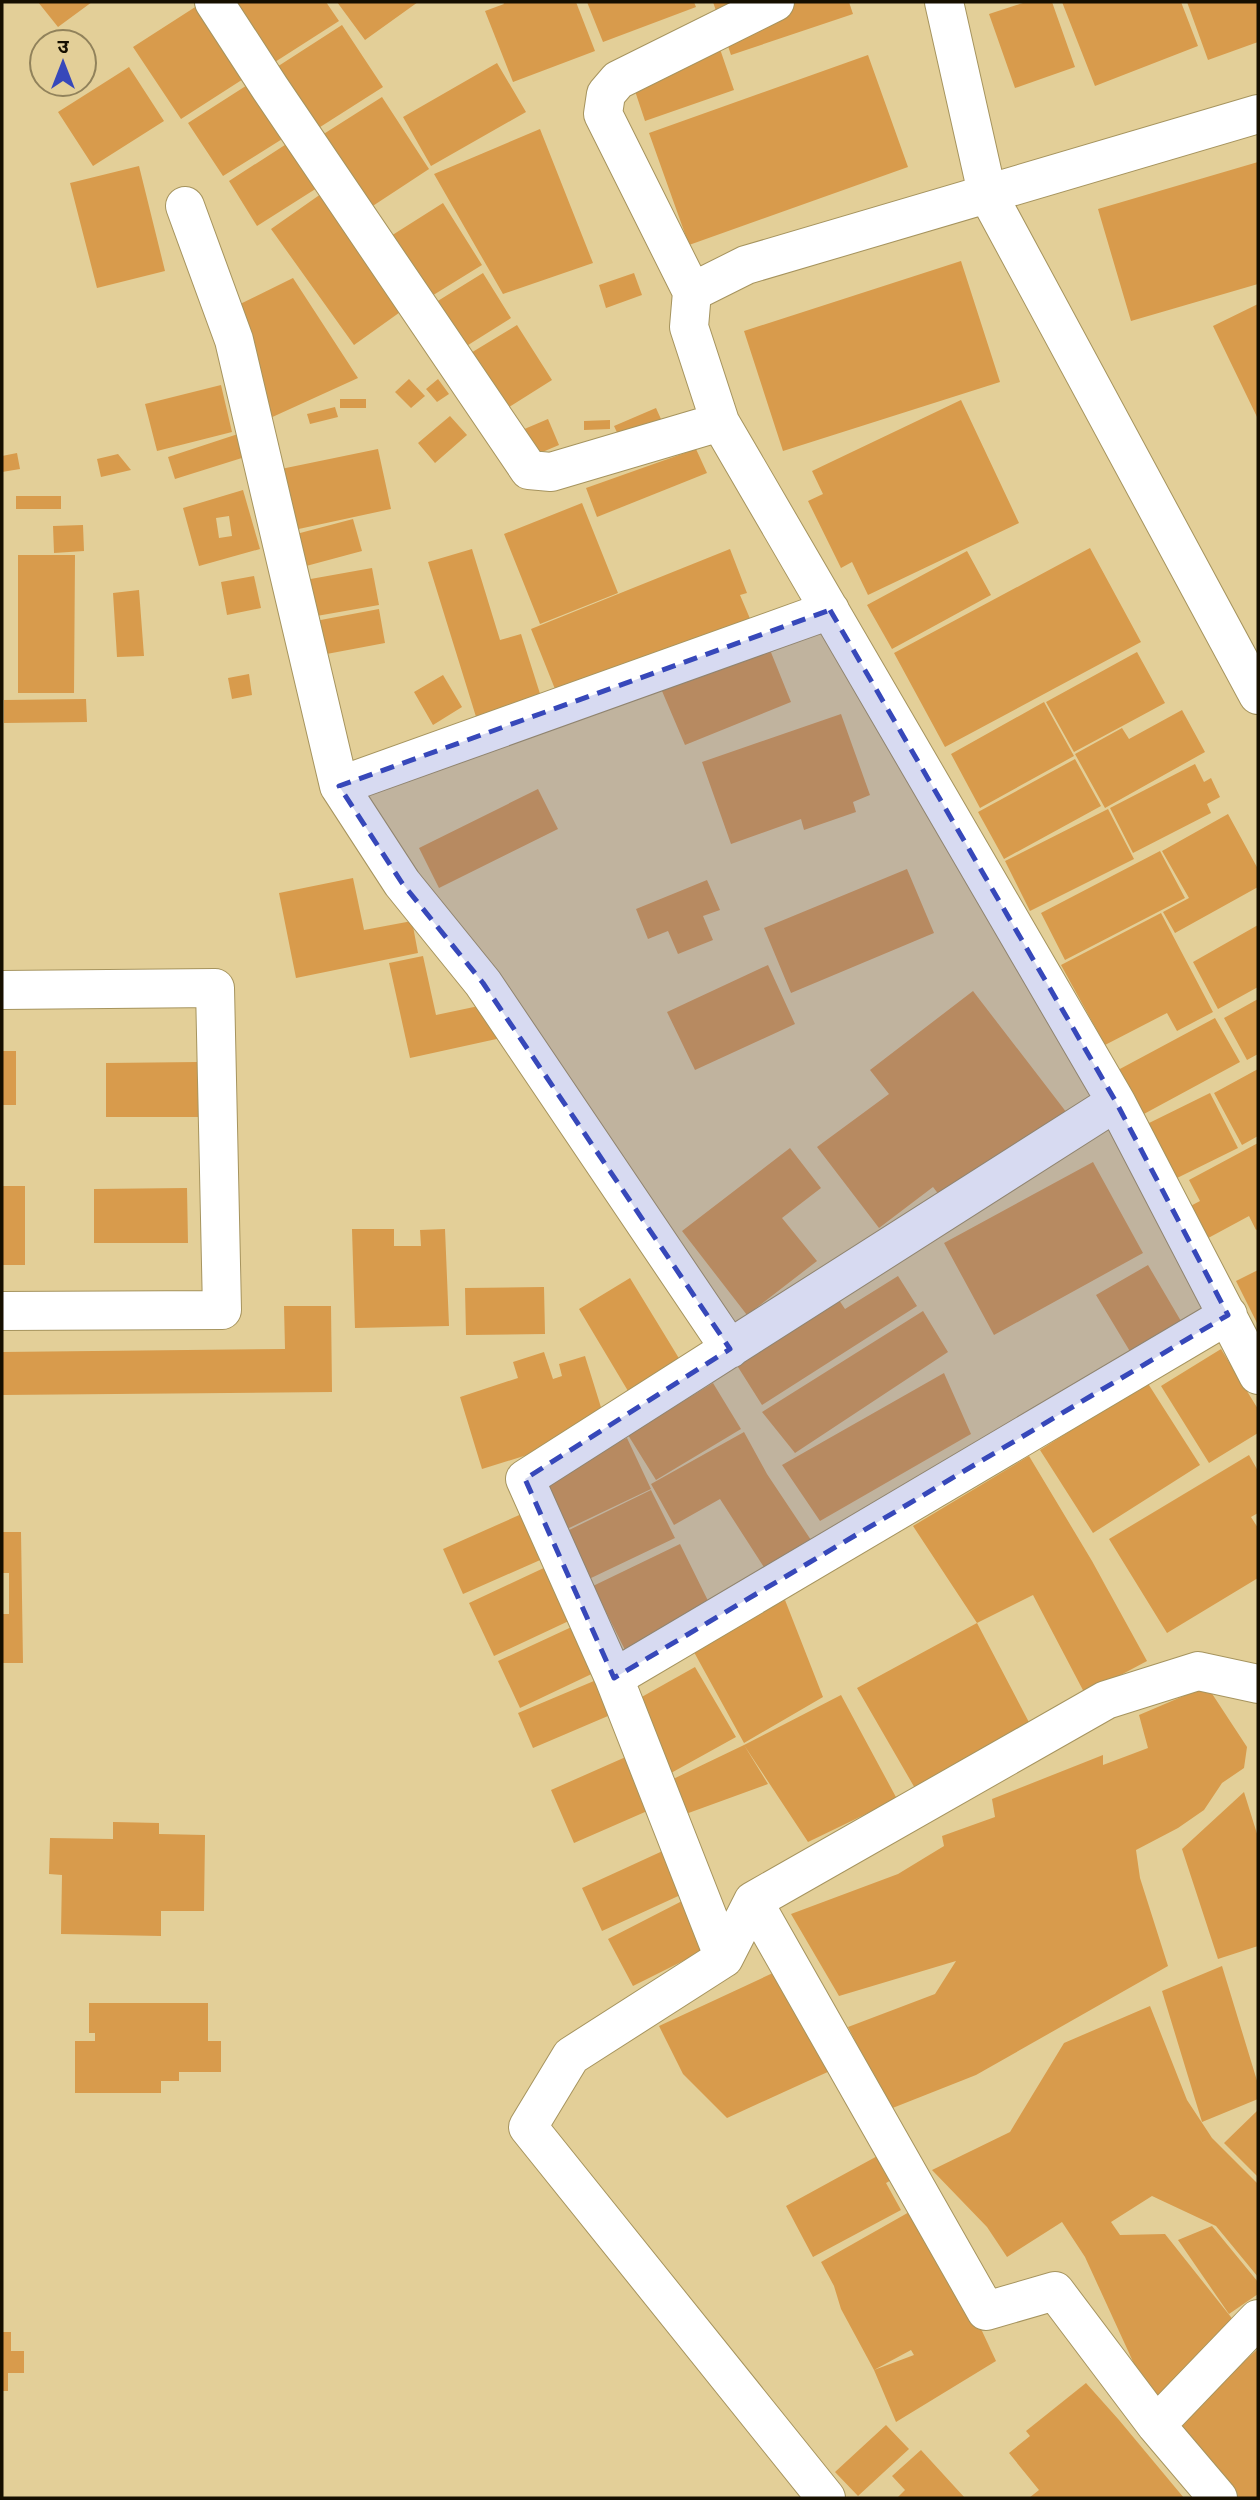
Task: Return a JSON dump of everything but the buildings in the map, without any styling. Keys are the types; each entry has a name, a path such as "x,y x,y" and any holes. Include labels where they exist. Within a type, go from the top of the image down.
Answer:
{"street":[{"path":"214,2 529,470 551,472 720,422"},
{"path":"775,2 618,80 606,94 603,114 692,292 689,327 720,422 1116,1102 1258,1375"},
{"path":"944,2 988,193 1258,695"},
{"path":"692,292 746,265 1258,114"},
{"path":"184,205 234,340 339,786 402,883 484,983 730,1349"},
{"path":"339,786 830,610"},
{"path":"2,990 215,988 222,1310 2,1311"},
{"path":"724,1958 614,1678 525,1479 1116,1102"},
{"path":"614,1678 1228,1315"},
{"path":"825,2498 528,2127 571,2056 724,1958 753,1901 1106,1700 1198,1671 1258,1684"},
{"path":"753,1901 986,2311 1055,2291 1156,2426 1218,2498"},
{"path":"1156,2426 1258,2319"}],"highlighted area":[{"path":"830,610 1116,1102 1228,1315 614,1678 525,1479 730,1349 483,983 402,883 339,786"}]}
